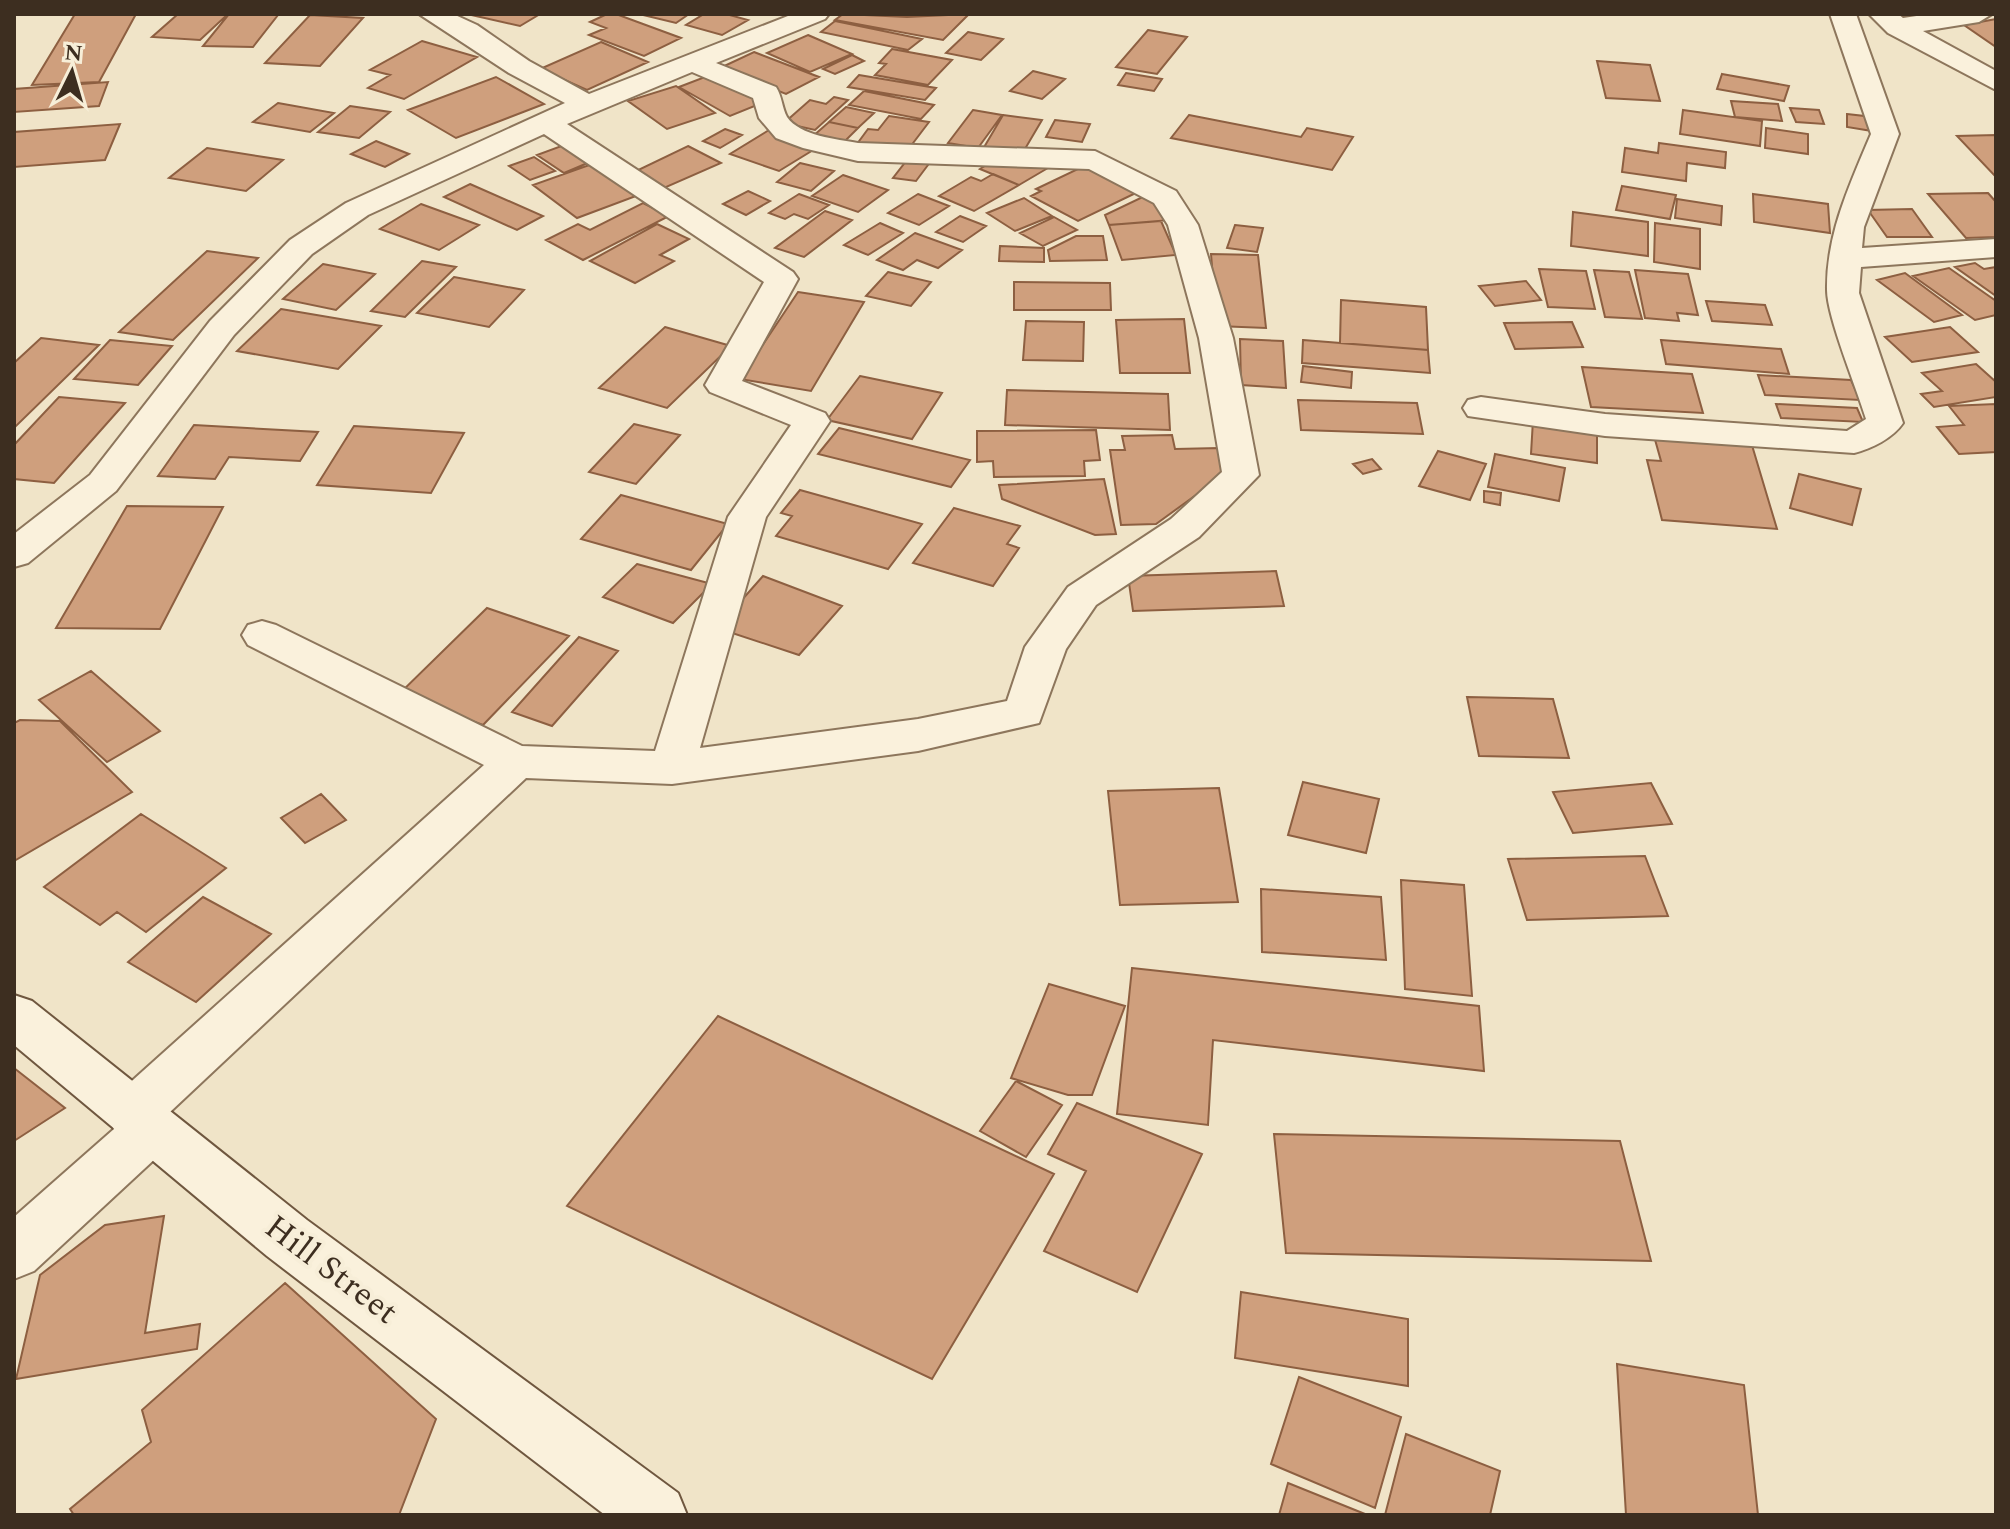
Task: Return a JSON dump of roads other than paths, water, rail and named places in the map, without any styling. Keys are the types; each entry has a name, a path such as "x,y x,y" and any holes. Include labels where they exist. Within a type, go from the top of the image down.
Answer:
{"street":[{"path":"432,14 468,31 519,67 587,104"},
{"path":"14,554 103,483 222,328 301,247 357,209 587,104 816,14"},
{"path":"1481,408 1605,425 1854,442 1885,423 1843,293 1843,259 1848,227 1885,134 1843,14"},
{"path":"1890,20 1979,14"},
{"path":"1890,20 1996,82"},
{"path":"262,635 516,762 672,768 918,735 1024,712 1046,647 1082,596 1185,528 1241,475 1216,338 1183,225 1165,197 1095,160 858,152 813,142 786,132 773,118 766,93 694,63"},
{"path":"547,123 782,279 722,385 812,421 747,517 672,768"},
{"path":"1843,259 1996,248"},
{"path":"14,1253 142,1121 516,762"},
{"name":"Hill Street","path":"14,1016 287,1238 656,1515"}]}
